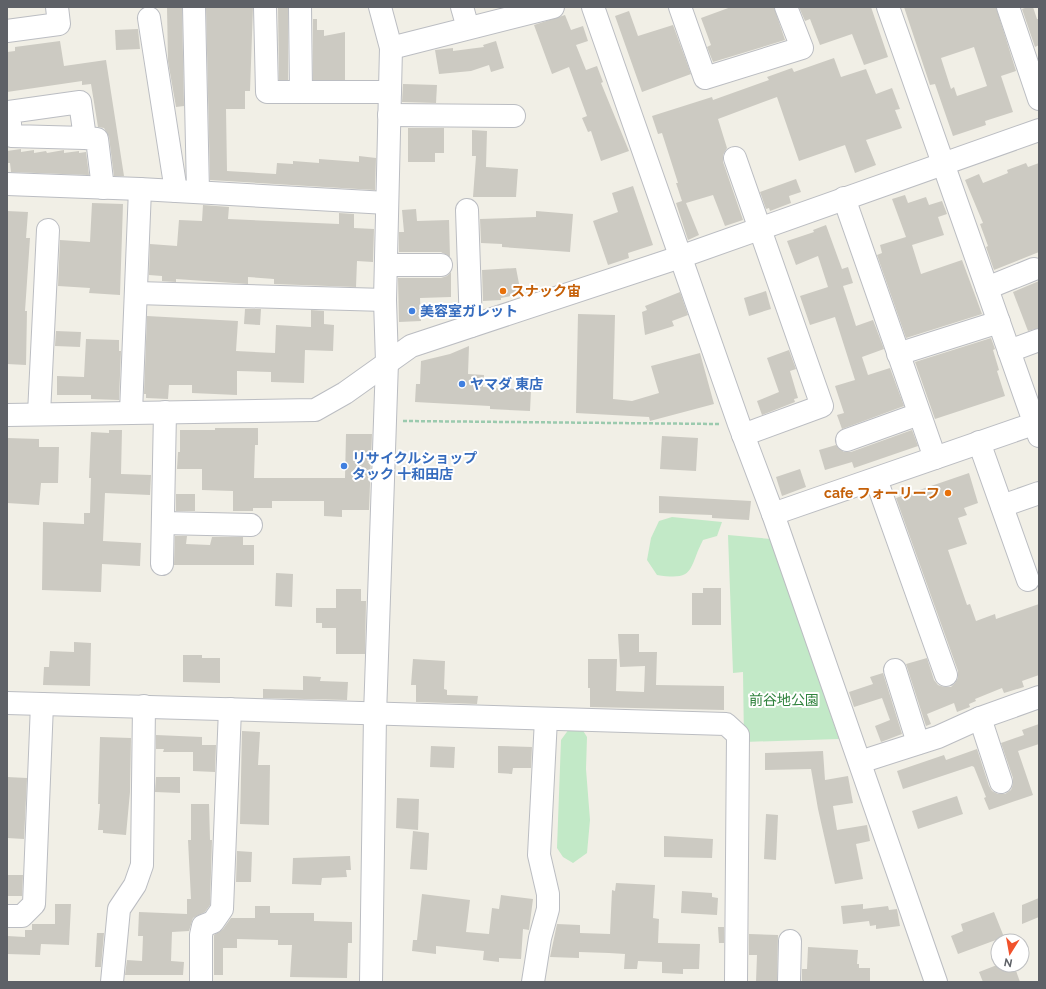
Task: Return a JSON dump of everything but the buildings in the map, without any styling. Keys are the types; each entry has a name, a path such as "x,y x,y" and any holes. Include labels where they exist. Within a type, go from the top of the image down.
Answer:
{"street":[{"path":"7,31 59,24 57,7"},
{"path":"194,7 198,192"},
{"path":"265,7 267,92 390,92"},
{"path":"300,7 301,92"},
{"path":"371,982 375,715 382,530 386,362 385,300 391,48 380,7"},
{"path":"391,48 465,17 554,7"},
{"path":"593,7 741,429 773,514 936,982"},
{"path":"680,7 704,78 802,48 786,7"},
{"path":"773,514 979,442 1037,427 888,7"},
{"path":"1008,7 1039,98"},
{"path":"149,18 176,191"},
{"path":"389,115 514,116"},
{"path":"7,414 315,410 345,393 410,346 680,257 1039,130"},
{"path":"85,138 96,139 103,188"},
{"path":"734,158 822,406 741,429"},
{"path":"7,184 140,189 387,203"},
{"path":"131,412 140,189"},
{"path":"844,198 935,458"},
{"path":"467,210 471,326"},
{"path":"39,414 48,230"},
{"path":"386,265 441,264"},
{"path":"987,288 1034,270"},
{"path":"136,293 385,300"},
{"path":"898,354 999,322"},
{"path":"1009,351 1039,340"},
{"path":"162,564 165,412"},
{"path":"847,440 919,414"},
{"path":"979,442 1028,580"},
{"path":"876,479 946,675"},
{"path":"1002,506 1039,493"},
{"path":"163,523 251,525"},
{"path":"895,670 918,743"},
{"path":"860,762 938,737 980,718 1039,697"},
{"path":"7,703 144,706 375,715 726,724 738,735 736,982"},
{"path":"7,916 22,916 34,904 42,704"},
{"path":"112,982 118,909 135,885 142,866 144,706"},
{"path":"201,982 203,926 213,922 222,909 230,709"},
{"path":"980,718 1001,782"},
{"path":"534,982 540,938 548,909 548,894 539,855 546,719"},
{"path":"789,982 790,941"}],"path":[{"path":"384,420 741,429"}],"green space":[{"path":"672,517 722,522 717,536 703,540 689,571 679,576 657,575 647,560 651,538 659,521"},
{"name":"前谷地公園","path":"728,535 771,539 839,739 744,742 743,672 733,673"},
{"path":"569,729 582,729 587,737 586,769 590,820 587,853 573,863 563,857 557,848 561,740"}],"place":[{"name":"スナック宙","path":"503,291"},
{"name":"美容室ガレット","path":"412,311"},
{"name":"ヤマダ 東店","path":"462,384"},
{"name":"リサイクルショップ タック 十和田店","path":"344,466"},
{"name":"cafe フォーリーフ","path":"948,493"}]}
